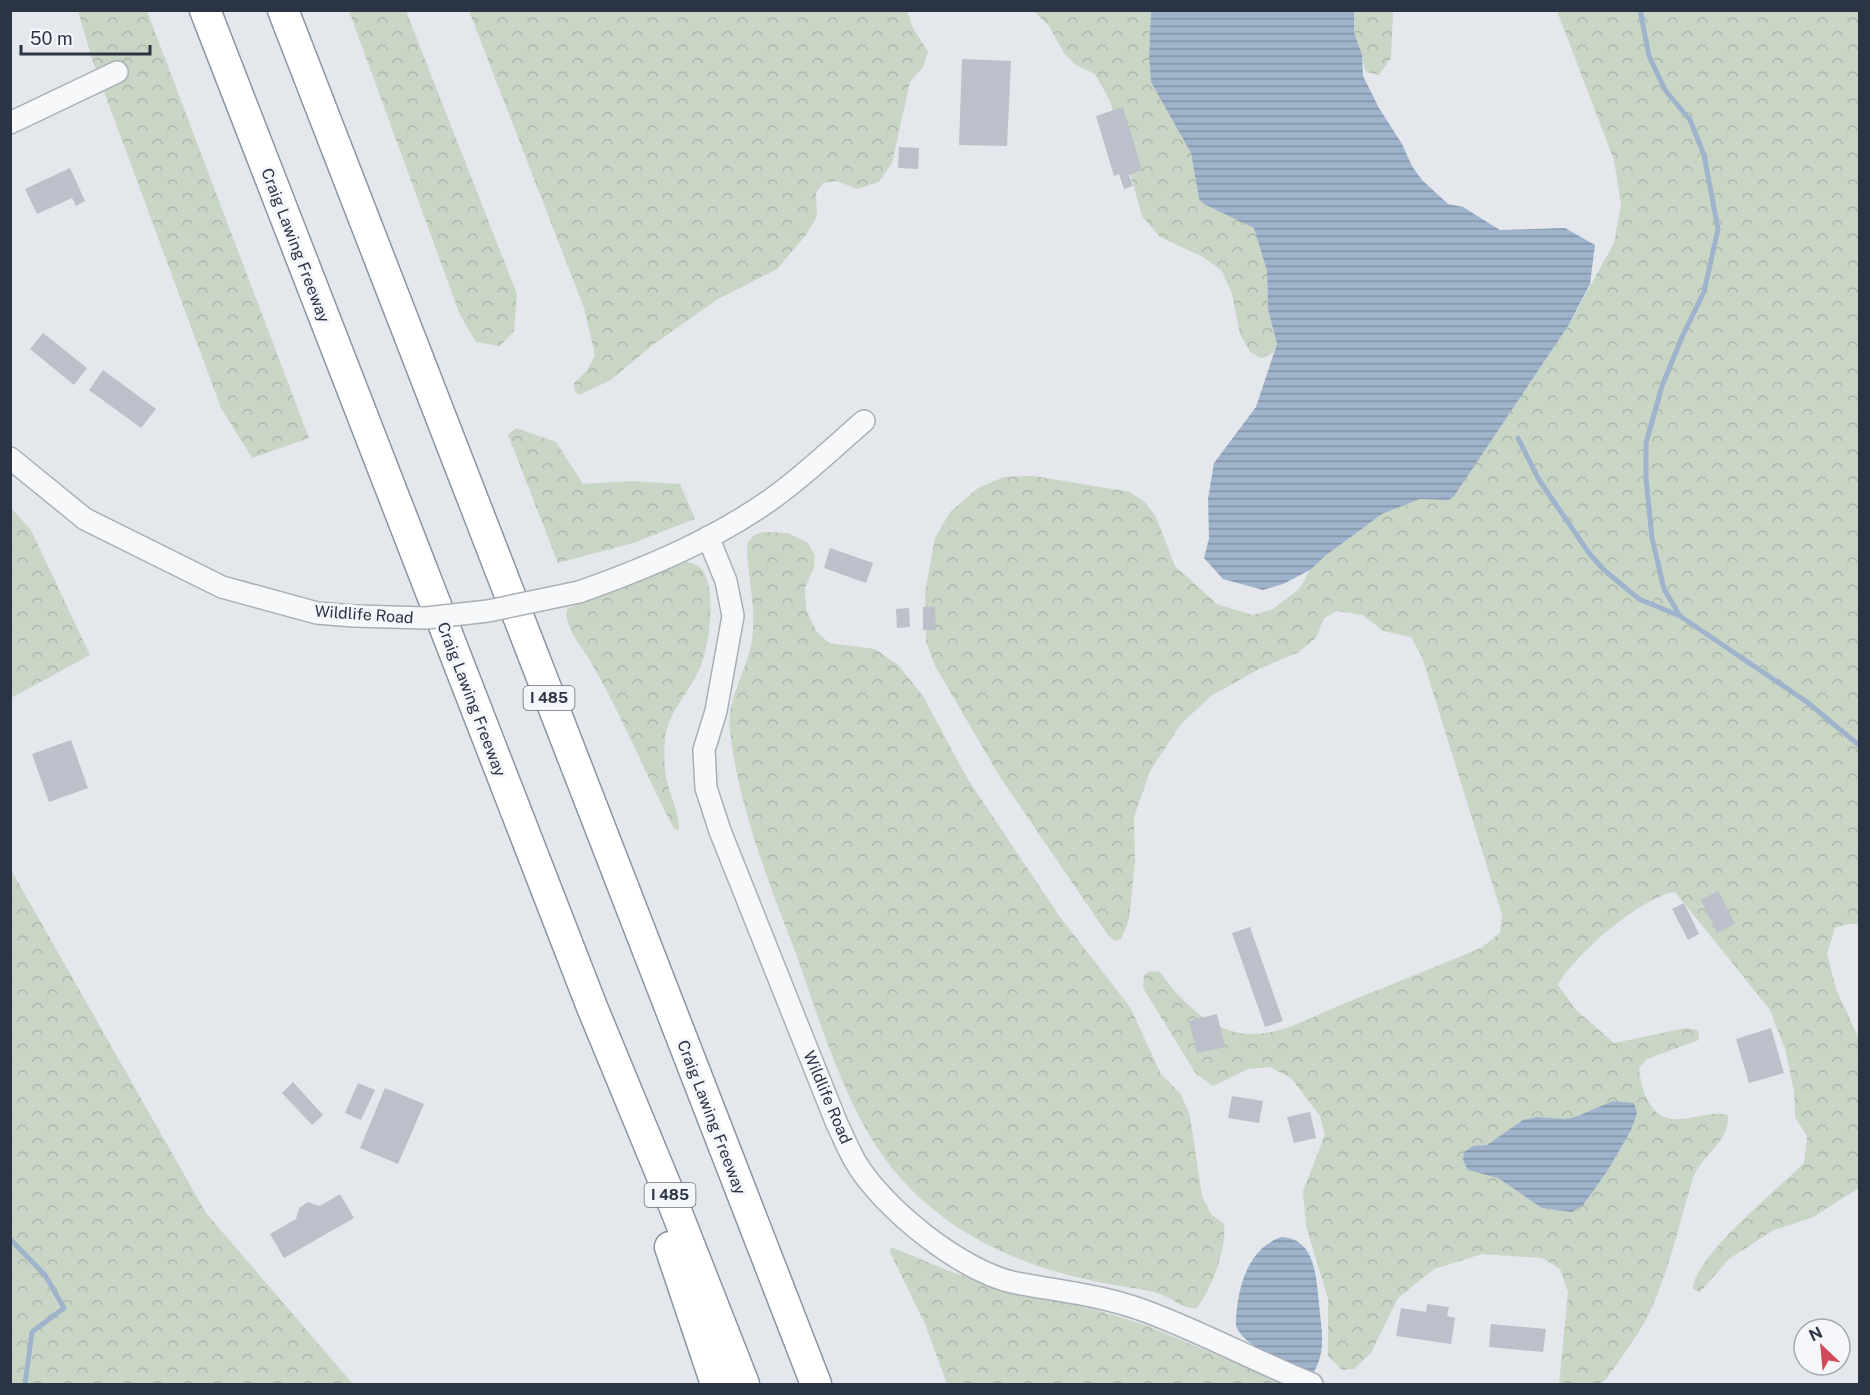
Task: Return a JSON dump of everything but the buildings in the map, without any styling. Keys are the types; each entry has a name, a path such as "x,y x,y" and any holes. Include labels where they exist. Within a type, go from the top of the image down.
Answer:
{"highway":[{"name":"Craig Lawing Freeway","path":"205,10 592,1007 675,1208 744,1384"},
{"name":"Craig Lawing Freeway","path":"283,10 816,1384"},
{"path":"592,1007 716,1384"}],"street":[{"path":"10,123 117,72"},
{"name":"Wildlife Road","path":"10,458 85,519 222,587 317,613 426,618 488,611 579,592 627,575 708,537 774,497 864,422"},
{"name":"Wildlife Road","path":"708,537 726,581 733,616 716,711 704,750 706,788 720,831 837,1124 856,1163 891,1206 937,1245 967,1263 1013,1282 1072,1291 1144,1311 1311,1384"}],"green space":[{"path":"78,11 147,11 309,438 252,458 221,408 92,59"},
{"path":"349,11 406,11 517,294 514,331 500,346 476,342 460,315"},
{"path":"469,11 907,11 913,28 928,52 923,67 910,82 892,163 879,182 857,189 837,181 823,183 816,193 817,216 806,235 777,269 718,299 654,344 611,380 579,395 575,392 574,383 587,371 595,355 584,308"},
{"path":"1034,11 1151,11 1149,55 1168,112 1178,125 1191,153 1199,199 1254,228 1267,271 1268,309 1277,344 1273,353 1261,358 1250,352 1240,334 1232,294 1222,271 1203,257 1160,237 1142,216 1110,101 1095,74 1076,65 1064,53 1049,26"},
{"path":"1354,11 1393,11 1391,58 1379,75 1366,72 1354,32"},
{"path":"1557,11 1859,11 1860,924 1848,924 1835,928 1827,954 1836,989 1859,1039 1859,1188 1813,1217 1772,1231 1729,1259 1700,1292 1693,1289 1696,1276 1721,1242 1804,1163 1807,1136 1795,1117 1794,1091 1785,1049 1770,1010 1675,892 1661,896 1645,904 1610,929 1578,959 1558,985 1576,1010 1614,1043 1686,1028 1698,1030 1699,1040 1647,1059 1639,1068 1644,1092 1652,1107 1664,1117 1679,1119 1714,1114 1728,1115 1727,1125 1720,1141 1702,1162 1693,1178 1659,1290 1643,1325 1630,1345 1607,1378 1600,1384 1559,1384 1568,1292 1560,1269 1542,1258 1482,1254 1434,1269 1398,1298 1371,1353 1354,1369 1342,1370 1328,1356 1328,1299 1306,1226 1303,1191 1325,1135 1320,1116 1291,1078 1270,1067 1248,1069 1213,1086 1196,1074 1143,988 1144,975 1150,971 1160,972 1178,995 1200,1015 1213,1023 1241,1033 1266,1033 1298,1024 1481,948 1500,933 1502,915 1422,657 1411,637 1383,631 1363,615 1337,611 1324,618 1316,638 1299,652 1259,669 1211,696 1181,724 1150,771 1134,817 1135,862 1129,920 1121,939 1115,941 1108,935 1000,777 935,666 926,641 925,593 935,538 950,512 978,488 1004,477 1034,476 1130,492 1146,503 1156,517 1175,566 1217,604 1253,615 1273,609 1300,588 1310,570 1325,556 1382,514 1420,499 1449,499 1568,326 1614,243 1621,205 1614,160"},
{"path":"516,428 556,442 583,484 632,481 680,484 695,519 633,543 558,563 508,435"},
{"path":"10,507 31,530 90,655 11,698"},
{"path":"763,532 788,533 807,542 815,555 814,567 805,588 806,609 816,631 829,643 875,649 898,665 923,696 967,778 1060,917 1130,1007 1161,1074 1181,1094 1190,1116 1202,1196 1211,1214 1224,1224 1221,1256 1208,1290 1197,1308 1187,1307 1165,1296 1140,1289 1052,1270 1019,1259 987,1244 957,1227 929,1206 904,1181 881,1153 867,1131 832,1056 766,873 740,789 734,760 730,732 731,706 752,643 753,630 747,544 754,535"},
{"path":"683,561 697,565 703,571 709,591 710,617 707,644 701,665 670,720 665,740 666,776 679,830 674,829 612,700 574,635 568,622 567,609"},
{"path":"10,868 206,1213 353,1384 11,1384"},
{"path":"891,1247 949,1271 997,1286 1094,1309 1145,1325 1287,1384 947,1384 925,1324 890,1252"}],"water":[{"path":"1151,11 1354,11 1354,32 1362,55 1363,76 1379,108 1422,180 1448,204 1463,207 1500,230 1565,228 1595,245 1590,284 1568,326 1454,496 1449,500 1420,499 1382,514 1325,556 1310,570 1283,584 1263,590 1223,579 1204,558 1209,538 1208,499 1214,463 1256,407 1277,344 1268,309 1267,271 1254,228 1204,204 1199,199 1191,153 1151,82 1149,55"},
{"path":"1613,1101 1634,1103 1637,1113 1631,1130 1608,1170 1583,1205 1572,1212 1542,1208 1498,1178 1468,1170 1463,1160 1464,1152 1473,1146 1487,1145 1523,1120 1537,1117 1566,1119"},
{"path":"1282,1237 1293,1239 1302,1245 1308,1252 1315,1272 1322,1346 1314,1372 1259,1349 1242,1335 1236,1326 1241,1286 1252,1261 1270,1243"}],"waterway":[{"path":"1640,10 1649,56 1665,90 1690,120 1704,155 1718,229 1704,292 1662,386 1646,443 1646,478 1652,538 1664,589 1680,616"},
{"path":"1518,438 1539,480 1589,553 1604,570 1639,599 1680,616 1807,702 1860,746"},
{"path":"10,1239 45,1275 64,1308 32,1332 25,1384"}]}
